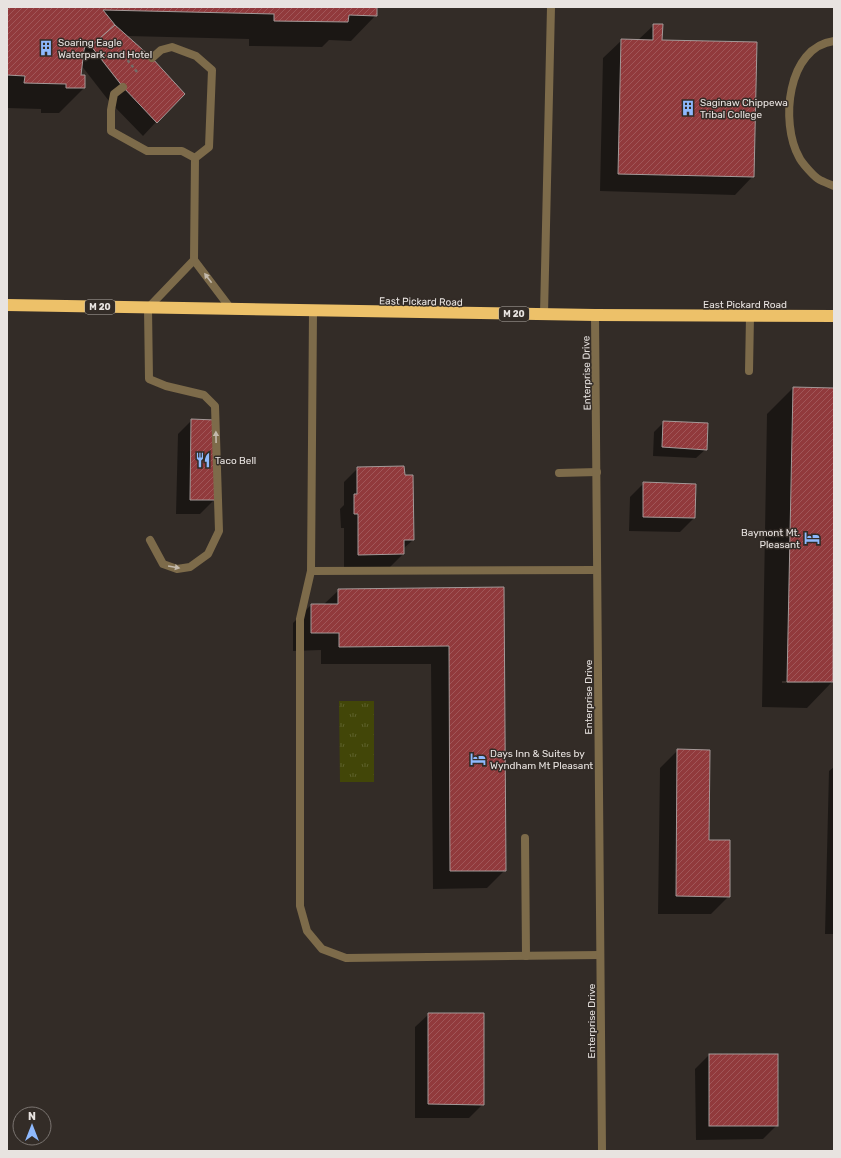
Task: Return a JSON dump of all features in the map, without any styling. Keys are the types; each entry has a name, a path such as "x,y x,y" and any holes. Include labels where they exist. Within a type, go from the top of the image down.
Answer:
{"highway":[{"name":"East Pickard Road","path":"7,305 595,315 834,316"}],"street":[{"path":"544,314 551,7"},
{"path":"834,41 824,42 805,56 794,79 789,106 790,133 799,158 818,180 834,186"},
{"path":"152,58 161,50 172,47 196,56 212,70 209,147 195,158"},
{"path":"123,87 114,94 111,110 111,132 147,151 182,151 195,158"},
{"path":"195,158 194,260 231,309"},
{"path":"150,540 162,564 177,568 190,567 208,554 219,531 216,406 204,395 166,386 149,379 148,308 194,260"},
{"path":"313,311 311,571 300,619 300,906 306,931 322,949 346,958 600,955"},
{"name":"Enterprise Drive","path":"595,315 602,1151"},
{"path":"749,371 750,316"},
{"path":"559,473 597,472"},
{"path":"311,571 597,570"},
{"path":"525,838 526,956"}],"path":[{"path":"120,51 137,72"}],"green space":[{"path":"339,701 374,701 374,782 340,782"}],"building":[{"name":"Soaring Eagle Waterpark and Hotel","path":"7,7 377,7 377,16 349,15 348,22 274,21 274,14 103,10 115,25 91,46 87,41 84,50 81,75 85,75 85,88 66,88 66,84 24,83 25,76 7,75"},
{"name":"Saginaw Chippewa Tribal College","path":"653,24 663,24 662,40 757,42 754,177 618,174 621,39 653,40"},
{"path":"115,25 152,58 185,94 157,123 123,87 91,46"},
{"name":"Baymont Mt. Pleasant","path":"793,387 834,388 833,682 787,682"},
{"name":"Taco Bell","path":"191,419 215,420 215,500 190,500"},
{"path":"663,421 708,423 707,450 662,447"},
{"path":"404,466 405,475 413,475 414,540 404,540 404,554 358,555 358,514 354,514 354,494 357,494 357,467"},
{"path":"643,482 696,484 695,518 643,517"},
{"name":"Days Inn & Suites by Wyndham Mt Pleasant","path":"504,587 506,871 450,871 449,646 339,647 339,633 311,633 311,604 338,604 338,589"},
{"path":"677,749 710,750 709,840 730,840 730,897 676,896"},
{"path":"428,1013 484,1013 484,1105 428,1104"},
{"path":"709,1054 778,1054 778,1126 709,1126"}],"place":[{"name":"Soaring Eagle Waterpark and Hotel","path":"46,48"},
{"name":"Saginaw Chippewa Tribal College","path":"688,108"},
{"name":"Taco Bell","path":"203,460"},
{"name":"Baymont Mt. Pleasant","path":"812,538"},
{"name":"Days Inn & Suites by Wyndham Mt Pleasant","path":"478,759"}]}
